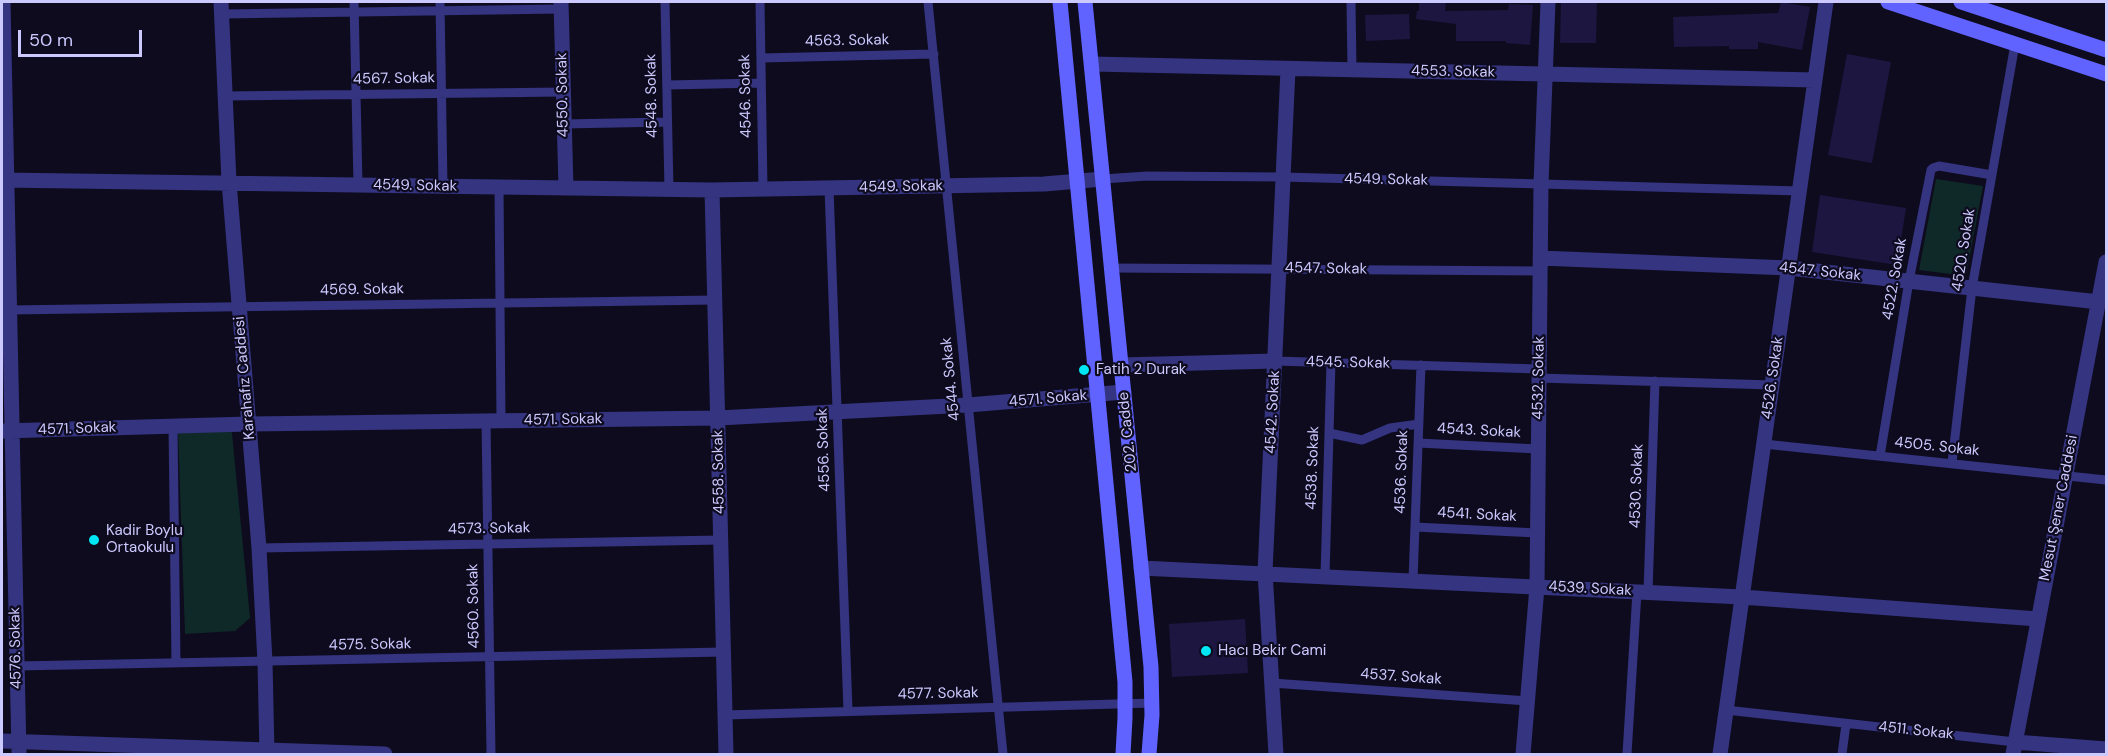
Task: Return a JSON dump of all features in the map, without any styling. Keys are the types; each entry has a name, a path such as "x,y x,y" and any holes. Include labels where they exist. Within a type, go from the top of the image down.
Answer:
{"main road":[{"name":"202. Cadde","path":"1060,2 1126,704 1123,754"},
{"name":"202. Cadde","path":"1086,2 1151,667 1152,703 1149,754"},
{"path":"1888,2 2106,74"},
{"path":"1961,2 2106,50"}],"street":[{"name":"4576. Sokak","path":"3,2 4,181 9,310 7,430 19,748"},
{"name":"4532. Sokak","path":"1523,754 1537,587 1541,184 1548,2"},
{"name":"4526. Sokak","path":"1720,754 1826,2"},
{"name":"4550. Sokak","path":"561,5 566,188"},
{"name":"Karahafız Caddesi","path":"222,8 229,183 259,548 266,662 266,752"},
{"name":"4553. Sokak","path":"1092,64 1815,80"},
{"name":"4542. Sokak","path":"1276,754 1265,573 1288,69"},
{"name":"4549. Sokak","path":"4,181 712,190 1044,184 1103,178"},
{"name":"4558. Sokak","path":"712,190 726,754"},
{"name":"Mesut Şener Caddesi","path":"2014,748 2106,262"},
{"name":"4547. Sokak","path":"1540,264 1789,268 2099,302"},
{"name":"4545. Sokak","path":"1121,365 1275,361"},
{"name":"4571. Sokak","path":"7,430 249,424 718,418 968,405 1124,392"},
{"name":"4539. Sokak","path":"1141,568 1742,597 2038,619"},
{"path":"2,741 19,748 386,754"},
{"name":"4511. Sokak","path":"2014,748 2106,749"}],"lane":[{"path":"354,2 358,184"},
{"name":"4548. Sokak","path":"665,2 669,190"},
{"name":"4546. Sokak","path":"760,2 763,189"},
{"name":"4544. Sokak","path":"928,2 1003,754"},
{"path":"1351,2 1352,70"},
{"path":"222,8 354,12 440,6 561,5"},
{"path":"440,6 443,186"},
{"name":"4520. Sokak","path":"1952,463 1972,288 2014,44"},
{"name":"4563. Sokak","path":"761,58 934,54"},
{"path":"666,85 761,83"},
{"name":"4567. Sokak","path":"225,96 563,92"},
{"path":"564,124 667,122"},
{"name":"4522. Sokak","path":"1880,456 1909,281 1930,173 1933,168 1939,166 1992,175"},
{"name":"4549. Sokak","path":"1103,178 1283,177 1800,191"},
{"name":"4560. Sokak","path":"491,754 488,544 500,303 499,187"},
{"name":"4556. Sokak","path":"830,188 848,711"},
{"name":"4547. Sokak","path":"1112,268 1540,264"},
{"name":"4569. Sokak","path":"9,310 715,300"},
{"name":"4545. Sokak","path":"1275,361 1421,365 1656,381 1772,385"},
{"name":"4538. Sokak","path":"1325,576 1331,362"},
{"name":"4536. Sokak","path":"1413,580 1421,365"},
{"name":"4530. Sokak","path":"1627,754 1642,592 1656,381"},
{"path":"1329,433 1362,440 1390,428 1419,424"},
{"path":"172,426 176,663"},
{"name":"4543. Sokak","path":"1418,443 1538,449"},
{"name":"4505. Sokak","path":"1764,444 2106,480"},
{"name":"4541. Sokak","path":"1415,527 1537,533"},
{"name":"4573. Sokak","path":"259,548 721,540"},
{"name":"4575. Sokak","path":"17,666 723,652"},
{"name":"4537. Sokak","path":"1272,683 1528,701"},
{"name":"4577. Sokak","path":"725,715 1152,703"},
{"name":"4511. Sokak","path":"1726,710 1846,724 2014,748"},
{"path":"1842,754 1846,724"}],"green space":[{"path":"1936,179 1983,186 1966,276 1919,270"},
{"path":"231,423 250,618 235,631 185,634 178,431"}],"building":[{"path":"1419,2 1446,2 1445,11 1508,10 1509,4 1533,5 1530,45 1506,43 1506,41 1456,41 1456,24 1416,19"},
{"path":"1561,2 1597,2 1596,43 1560,43"},
{"path":"1781,2 1810,7 1802,50 1758,42 1758,49 1729,49 1729,46 1674,47 1673,17 1778,13"},
{"path":"1409,14 1410,39 1366,41 1365,15"},
{"path":"1847,54 1891,62 1872,163 1828,155"},
{"path":"1820,195 1906,208 1897,265 1812,252"},
{"name":"Hacı Bekir Cami","path":"1245,619 1248,673 1172,677 1169,624"}],"place":[{"name":"Fatih 2 Durak","path":"1084,370"},
{"name":"Kadir Boylu Ortaokulu","path":"94,540"},
{"name":"Hacı Bekir Cami","path":"1206,651"}]}
